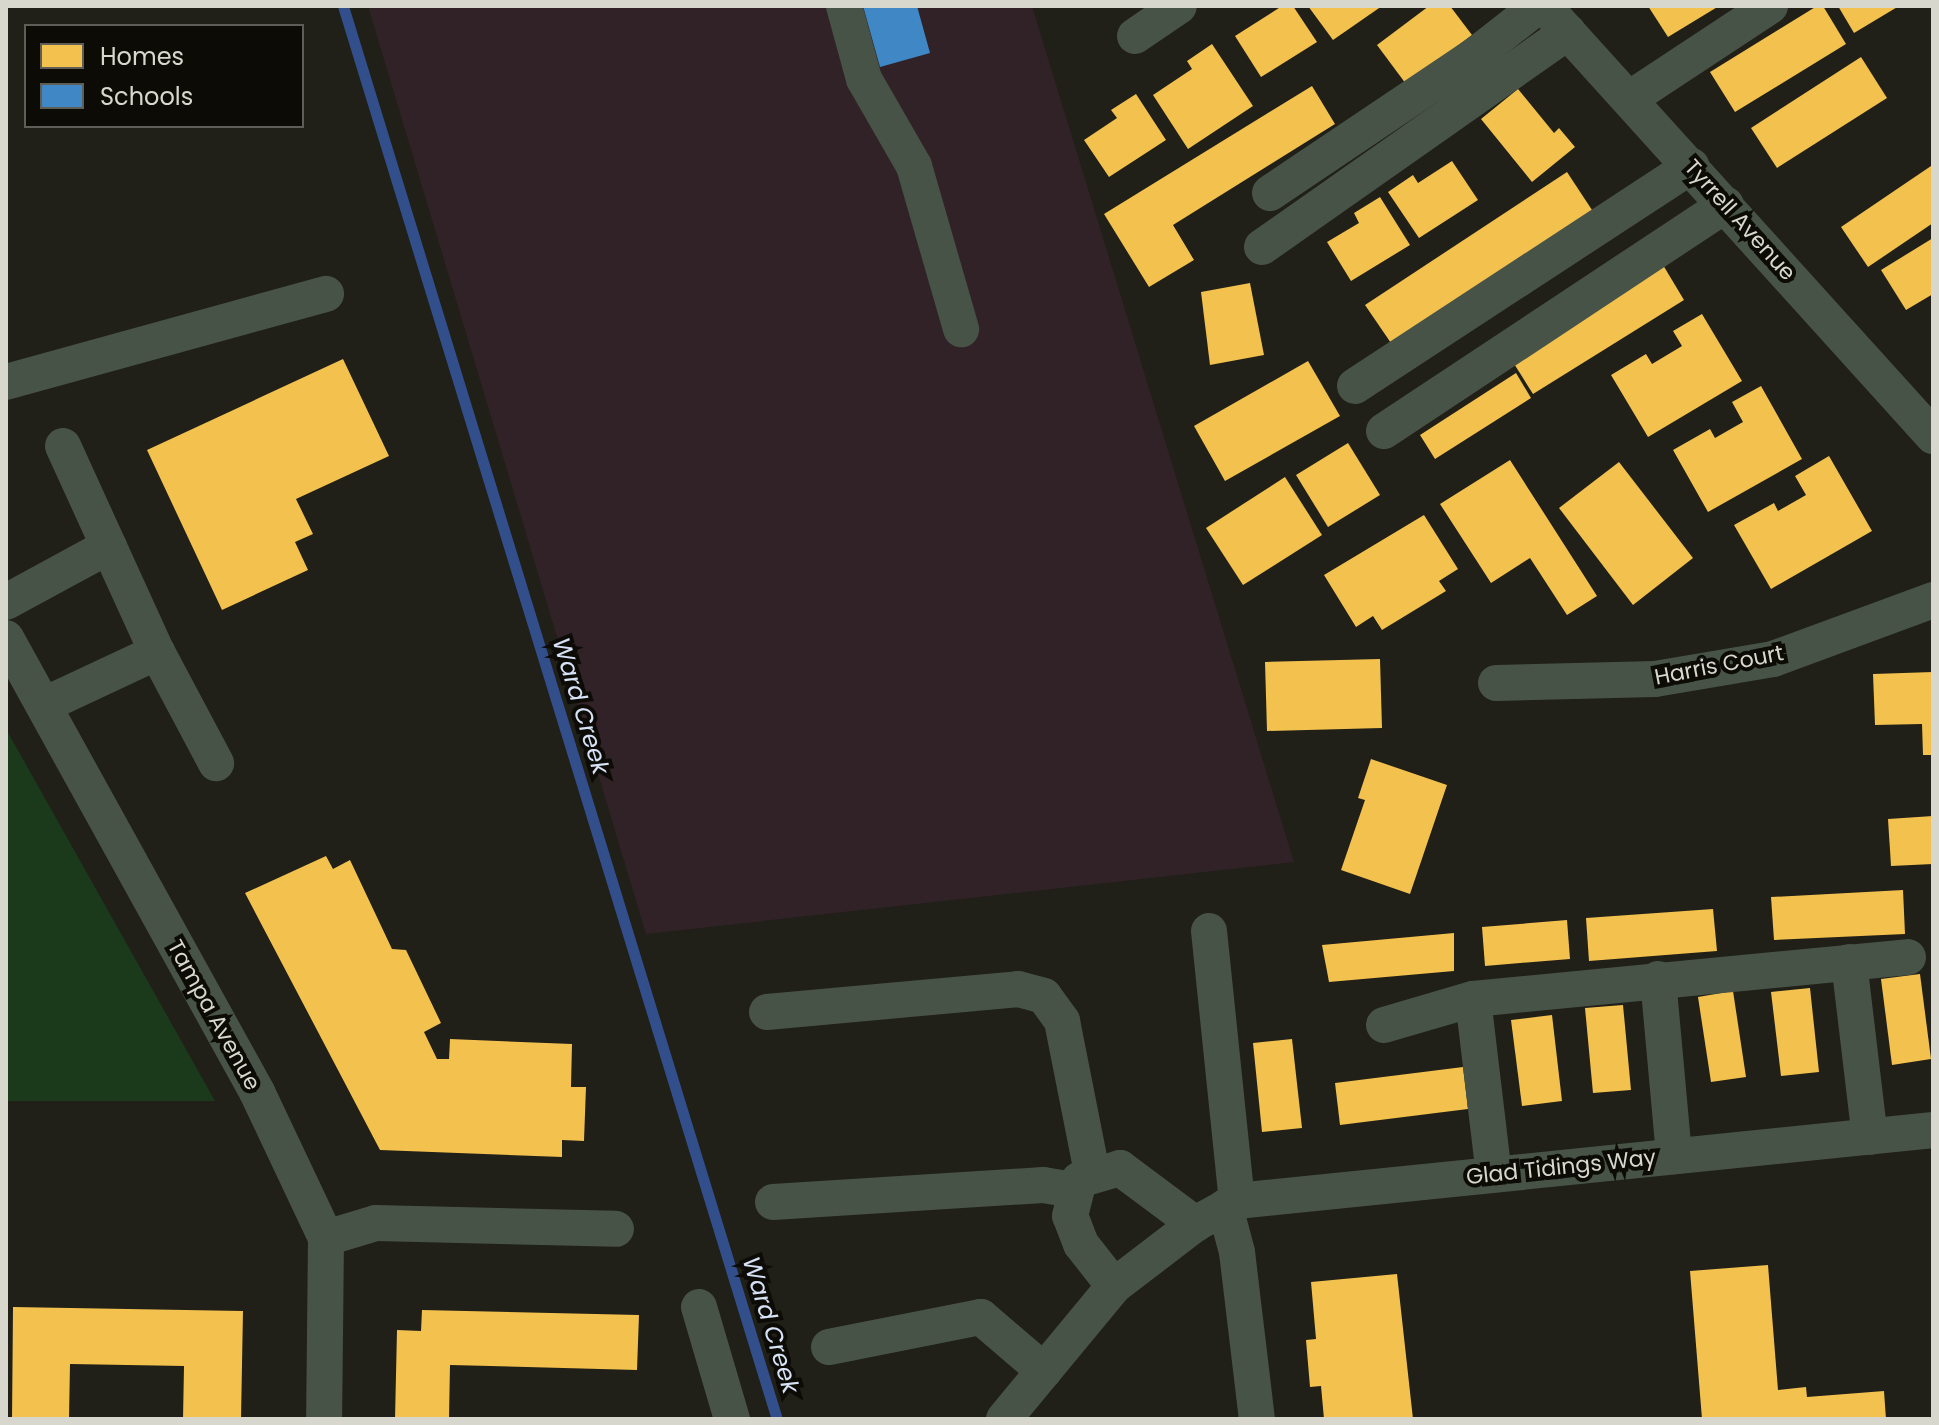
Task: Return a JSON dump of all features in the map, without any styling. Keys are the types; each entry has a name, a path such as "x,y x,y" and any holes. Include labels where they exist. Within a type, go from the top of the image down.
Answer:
{"street":[{"path":"844,6 864,79 914,166 961,329"},
{"path":"1135,36 1179,6"},
{"path":"1270,193 1477,54 1538,6"},
{"name":"Tyrrell Avenue","path":"1544,6 1933,436"},
{"path":"1629,99 1770,6"},
{"path":"1262,247 1568,32"},
{"path":"1355,386 1691,166"},
{"path":"1384,431 1726,205"},
{"path":"6,382 326,294"},
{"path":"63,446 157,652 216,763"},
{"path":"6,602 109,546"},
{"name":"Harris Court","path":"1496,683 1655,679 1773,659 1933,600"},
{"name":"Tampa Avenue","path":"6,638 257,1092 326,1238 324,1419"},
{"path":"44,705 157,652"},
{"path":"1209,931 1219,1210 1237,1252 1257,1419"},
{"path":"1384,1025 1473,999 1908,957"},
{"path":"1849,962 1870,1137"},
{"path":"1658,979 1674,1156"},
{"path":"767,1012 1018,989 1044,996 1062,1021 1082,1181 1070,1216 1081,1244 1114,1286"},
{"path":"1473,999 1494,1174"},
{"name":"Glad Tidings Way","path":"1219,1210 1494,1174 1933,1130"},
{"path":"773,1202 1043,1185 1082,1181 1120,1168 1219,1210"},
{"path":"1004,1419 1114,1286 1219,1210"},
{"path":"326,1238 376,1223 616,1229"},
{"path":"699,1307 732,1419"},
{"path":"829,1347 981,1317 1044,1371"}],"shaded area":[{"path":"368,6 1032,6 1294,862 646,934"}],"green space":[{"path":"6,729 215,1101 6,1101"}],"building: Homes":[{"path":"1282,6 1293,6 1317,42 1261,77 1235,36"},
{"path":"1308,6 1382,6 1333,40"},
{"path":"1429,6 1450,6 1472,35 1406,84 1377,45"},
{"path":"1648,6 1719,6 1668,37"},
{"path":"1817,6 1823,6 1846,44 1735,112 1710,72"},
{"path":"1838,6 1899,6 1854,33"},
{"path":"1212,44 1253,106 1188,149 1153,95 1192,69 1187,61"},
{"path":"1861,57 1887,98 1777,168 1751,128"},
{"path":"1312,86 1335,124 1173,225 1194,260 1149,287 1104,214"},
{"path":"1518,89 1554,133 1559,128 1575,147 1532,182 1481,119"},
{"path":"1136,94 1166,140 1109,177 1084,140 1117,118 1111,110"},
{"path":"1452,161 1478,200 1419,238 1388,192 1413,175 1418,183"},
{"path":"1931,166 1933,223 1868,267 1841,227"},
{"path":"1567,172 1594,213 1393,346 1365,305"},
{"path":"1380,197 1410,245 1351,281 1327,242 1359,223 1354,213"},
{"path":"1933,238 1933,294 1906,310 1881,270"},
{"path":"1663,265 1684,300 1533,394 1511,359"},
{"path":"1250,283 1264,355 1210,365 1201,292"},
{"path":"1702,314 1742,381 1648,437 1611,375 1646,354 1652,364 1682,346 1673,331"},
{"path":"343,359 389,456 296,499 313,534 295,542 308,570 222,610 147,450"},
{"path":"1308,361 1340,416 1225,481 1194,426"},
{"path":"1516,373 1531,398 1435,459 1420,435"},
{"path":"1761,386 1802,459 1708,512 1673,450 1710,429 1715,438 1743,422 1732,402"},
{"path":"1348,443 1380,495 1328,527 1296,475"},
{"path":"1829,456 1872,531 1771,589 1734,525 1774,503 1778,511 1806,495 1795,476"},
{"path":"1510,460 1597,596 1567,615 1530,558 1491,583 1440,504"},
{"path":"1619,462 1693,558 1633,605 1559,508"},
{"path":"1285,477 1322,535 1243,585 1206,528"},
{"path":"1424,515 1458,569 1439,581 1446,591 1382,630 1373,616 1356,627 1324,575"},
{"path":"1380,659 1382,728 1267,731 1265,662"},
{"path":"1933,672 1933,755 1923,755 1922,724 1875,725 1873,674"},
{"path":"1371,759 1447,785 1410,894 1341,870 1365,800 1358,798"},
{"path":"1933,816 1933,864 1891,866 1888,819"},
{"path":"326,856 333,869 350,860 392,949 406,950 441,1023 424,1032 437,1059 449,1059 450,1039 572,1044 571,1087 586,1087 584,1141 562,1140 562,1157 380,1150 245,893"},
{"path":"1903,890 1905,934 1774,940 1771,897"},
{"path":"1713,909 1717,951 1589,961 1586,918"},
{"path":"1567,920 1570,959 1485,966 1482,927"},
{"path":"1454,933 1454,971 1329,982 1322,945"},
{"path":"1920,974 1931,1059 1892,1065 1881,979"},
{"path":"1810,988 1819,1072 1781,1076 1771,992"},
{"path":"1733,991 1746,1077 1711,1082 1698,997"},
{"path":"1623,1005 1631,1090 1593,1093 1585,1008"},
{"path":"1552,1015 1562,1101 1522,1106 1511,1020"},
{"path":"1292,1039 1302,1128 1262,1132 1253,1043"},
{"path":"1463,1067 1468,1109 1340,1125 1335,1083"},
{"path":"1768,1265 1778,1390 1806,1387 1807,1397 1884,1391 1886,1419 1702,1419 1690,1271"},
{"path":"1397,1274 1413,1419 1324,1419 1321,1386 1310,1387 1306,1340 1316,1339 1311,1282"},
{"path":"13,1307 243,1311 241,1419 183,1419 184,1366 70,1364 69,1419 12,1419"},
{"path":"422,1310 639,1315 637,1370 450,1365 449,1419 395,1419 397,1330 421,1331"}],"building: Schools":[{"path":"863,6 917,6 930,53 880,67"}],"waterway":[{"name":"Ward Creek","path":"343,6 777,1419"}]}
